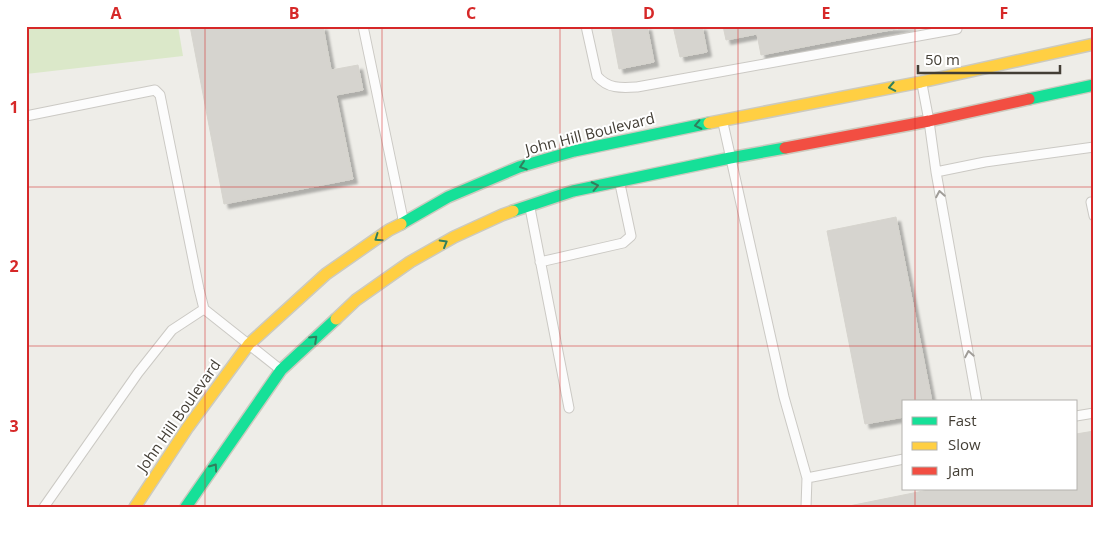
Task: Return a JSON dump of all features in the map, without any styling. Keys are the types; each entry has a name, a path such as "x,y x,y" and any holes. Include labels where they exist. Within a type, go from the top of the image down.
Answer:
{"street":[{"name":"John Hill Boulevard","path":"134,507 188,427 249,344 326,274 389,230 448,197 519,167 574,150 921,82 1094,44"},
{"path":"186,507 281,370 356,300 410,262 454,237 502,215 573,191 730,158 929,121 1094,85"}],"lane":[{"path":"363,26 404,222"},
{"path":"586,26 597,76 601,81 619,88 637,87 957,29 956,26"},
{"path":"921,82 977,400"},
{"path":"26,116 155,90 160,95 204,309 281,370"},
{"path":"722,120 784,397 807,478 806,507"},
{"path":"936,172 985,162 1094,146"},
{"path":"540,262 623,243 631,236 620,181"},
{"path":"1091,202 1094,216"},
{"path":"529,206 569,408"},
{"path":"44,507 138,373 172,330 204,309"},
{"path":"1078,416 1094,413"},
{"path":"807,478 902,459"}],"green space":[{"path":"26,26 178,26 183,56 26,74"}],"building":[{"path":"190,26 323,26 331,70 358,65 363,90 336,95 353,179 224,204"},
{"path":"611,26 647,26 654,62 619,69"},
{"path":"673,26 702,26 707,52 680,57"},
{"path":"723,26 911,26 761,55 757,34 726,40"},
{"path":"896,217 932,400 902,400 902,417 865,424 827,231"},
{"path":"1094,431 1094,507 844,507 928,490 1078,490 1078,434"}],"traffic: fast":[{"path":"1029,99 1094,85"},
{"path":"401,224 448,197 519,167 574,151 709,123"},
{"path":"513,211 573,191 785,148"},
{"path":"186,507 281,370 336,319"}],"traffic: slow":[{"path":"709,123 921,82 1094,44"},
{"path":"336,319 356,300 410,262 454,237 513,211"},
{"path":"135,507 188,427 249,344 326,274 389,230 401,224"}],"traffic: jam":[{"path":"785,148 929,121 1029,99"}]}
